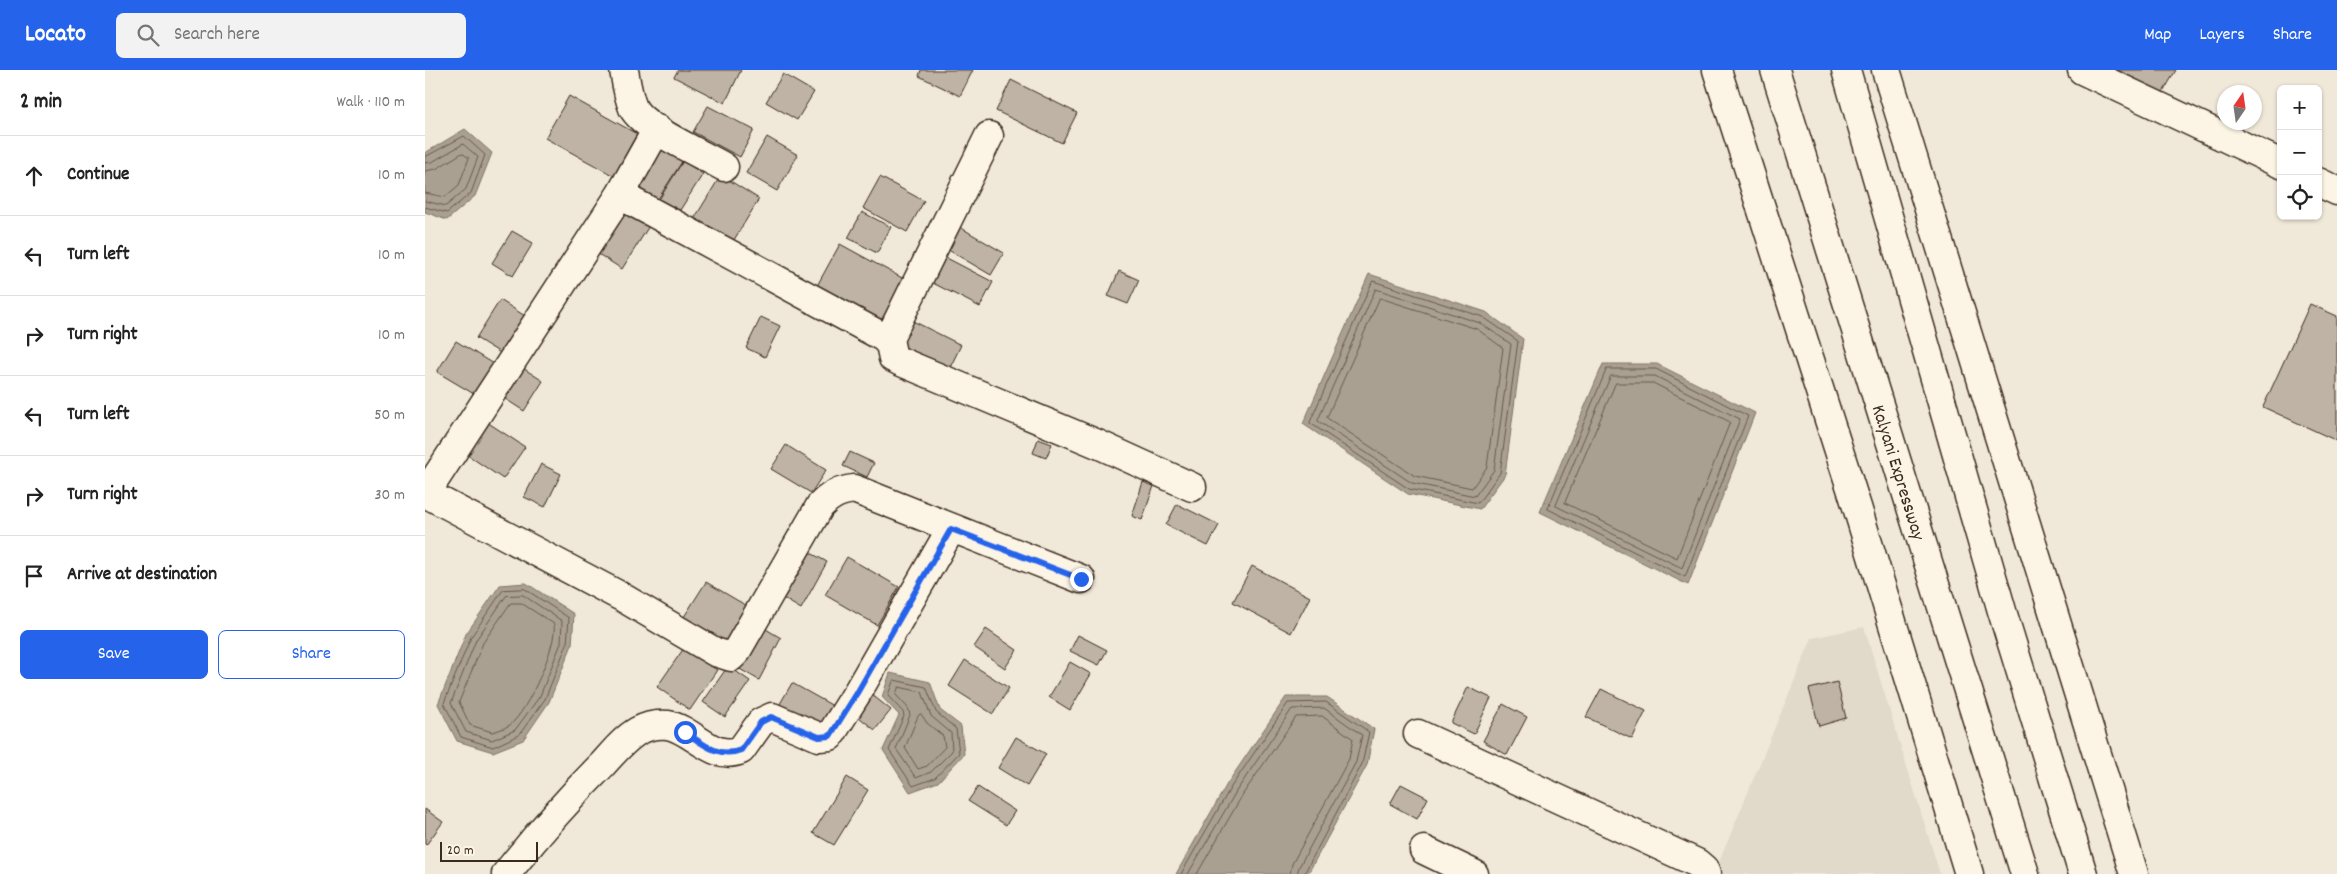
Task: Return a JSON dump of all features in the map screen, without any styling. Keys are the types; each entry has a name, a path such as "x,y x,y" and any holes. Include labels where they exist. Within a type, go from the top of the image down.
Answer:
{"main road":[{"path":"624,70 634,108 657,129 724,167"},
{"path":"1717,70 1857,507 1969,874"},
{"name":"Kalyani Expressway","path":"1775,70 2025,874"},
{"path":"1846,70 2002,611 2083,874"},
{"path":"1886,70 2134,874"},
{"path":"2082,70 2277,162"},
{"path":"657,129 620,195 425,493 620,596 715,652 731,657 736,652 820,506 827,498 840,491 853,489 1081,579"},
{"path":"989,136 888,342 893,358 1100,445 1192,487"},
{"path":"2322,184 2337,191"},
{"path":"620,195 888,342"},
{"path":"506,874 591,775 623,743 637,732 650,726 666,725 676,728 712,749 725,754 741,750 761,722 771,717 819,737 830,736 853,700 951,529"},
{"path":"1418,734 1697,863 1704,869 1706,874"},
{"path":"1425,850 1474,874"}],"shaded area":[{"path":"1864,627 1940,874 1714,874 1812,638"}],"water":[{"path":"465,129 492,153 475,196 447,220 425,212 425,153"},
{"path":"1369,274 1486,312 1523,339 1505,475 1480,509 1408,494 1303,424"},
{"path":"1603,364 1657,364 1755,413 1688,585 1540,512"},
{"path":"526,583 574,614 572,645 549,702 523,740 493,752 457,741 438,704 466,634 500,585"},
{"path":"890,673 930,682 940,710 961,726 964,754 938,782 910,792 883,750 899,715 882,697"},
{"path":"1286,697 1327,697 1374,729 1367,765 1311,868 1307,874 1176,874 1227,784"}],"building":[{"path":"678,70 741,70 725,103 674,77"},
{"path":"921,70 973,70 960,96 919,76"},
{"path":"2102,70 2176,70 2158,101"},
{"path":"783,74 814,92 797,120 766,102"},
{"path":"1011,80 1077,113 1062,143 996,111"},
{"path":"569,96 637,134 614,176 545,138"},
{"path":"708,106 754,130 740,157 693,132"},
{"path":"767,137 798,155 777,191 746,173"},
{"path":"661,142 685,157 651,210 627,195"},
{"path":"683,161 703,174 675,218 655,206"},
{"path":"721,175 759,199 729,248 691,224"},
{"path":"880,177 924,201 907,232 863,208"},
{"path":"619,207 649,226 622,269 592,250"},
{"path":"862,212 891,227 877,253 848,238"},
{"path":"958,226 1004,253 991,275 945,248"},
{"path":"512,231 533,243 513,276 492,263"},
{"path":"840,244 904,279 877,328 813,293"},
{"path":"937,253 993,282 980,307 923,278"},
{"path":"1119,271 1139,280 1128,304 1108,296"},
{"path":"500,300 525,316 502,354 476,338"},
{"path":"2310,304 2337,316 2337,441 2263,407"},
{"path":"761,317 780,326 765,357 746,348"},
{"path":"911,320 961,345 947,374 897,349"},
{"path":"456,341 498,367 479,397 437,372"},
{"path":"515,363 543,381 524,411 496,393"},
{"path":"487,422 525,447 503,479 466,454"},
{"path":"1038,439 1052,444 1046,458 1033,453"},
{"path":"786,445 826,470 811,493 771,469"},
{"path":"850,452 874,463 867,477 843,466"},
{"path":"541,464 561,474 545,507 524,497"},
{"path":"1143,482 1154,486 1142,520 1132,516"},
{"path":"1177,504 1219,525 1208,546 1166,525"},
{"path":"802,548 827,562 801,609 776,594"},
{"path":"847,557 899,587 877,625 825,595"},
{"path":"1252,566 1310,597 1291,633 1233,602"},
{"path":"706,582 752,609 728,648 682,620"},
{"path":"759,625 781,638 759,680 736,667"},
{"path":"986,629 1017,650 1005,668 974,647"},
{"path":"1078,635 1107,650 1099,665 1070,651"},
{"path":"684,648 717,670 690,710 657,687"},
{"path":"965,660 1009,688 993,714 949,686"},
{"path":"1070,662 1091,674 1070,710 1049,697"},
{"path":"728,666 750,681 725,717 703,702"},
{"path":"1837,682 1846,718 1819,726 1809,689"},
{"path":"792,683 835,707 820,733 777,709"},
{"path":"1468,687 1491,698 1474,734 1451,723"},
{"path":"1601,689 1646,711 1632,739 1586,717"},
{"path":"871,694 891,710 875,730 855,714"},
{"path":"1503,704 1527,717 1507,755 1483,741"},
{"path":"1016,737 1046,754 1027,786 998,768"},
{"path":"847,777 868,790 834,845 813,833"},
{"path":"1401,784 1428,798 1417,819 1390,804"},
{"path":"978,787 1015,811 1006,825 968,801"},
{"path":"425,809 443,822 426,845 425,844"}],"route":[{"path":"685,732 712,749 725,754 741,750 761,722 771,717 819,737 830,736 857,693 951,529 1081,579"}]}
